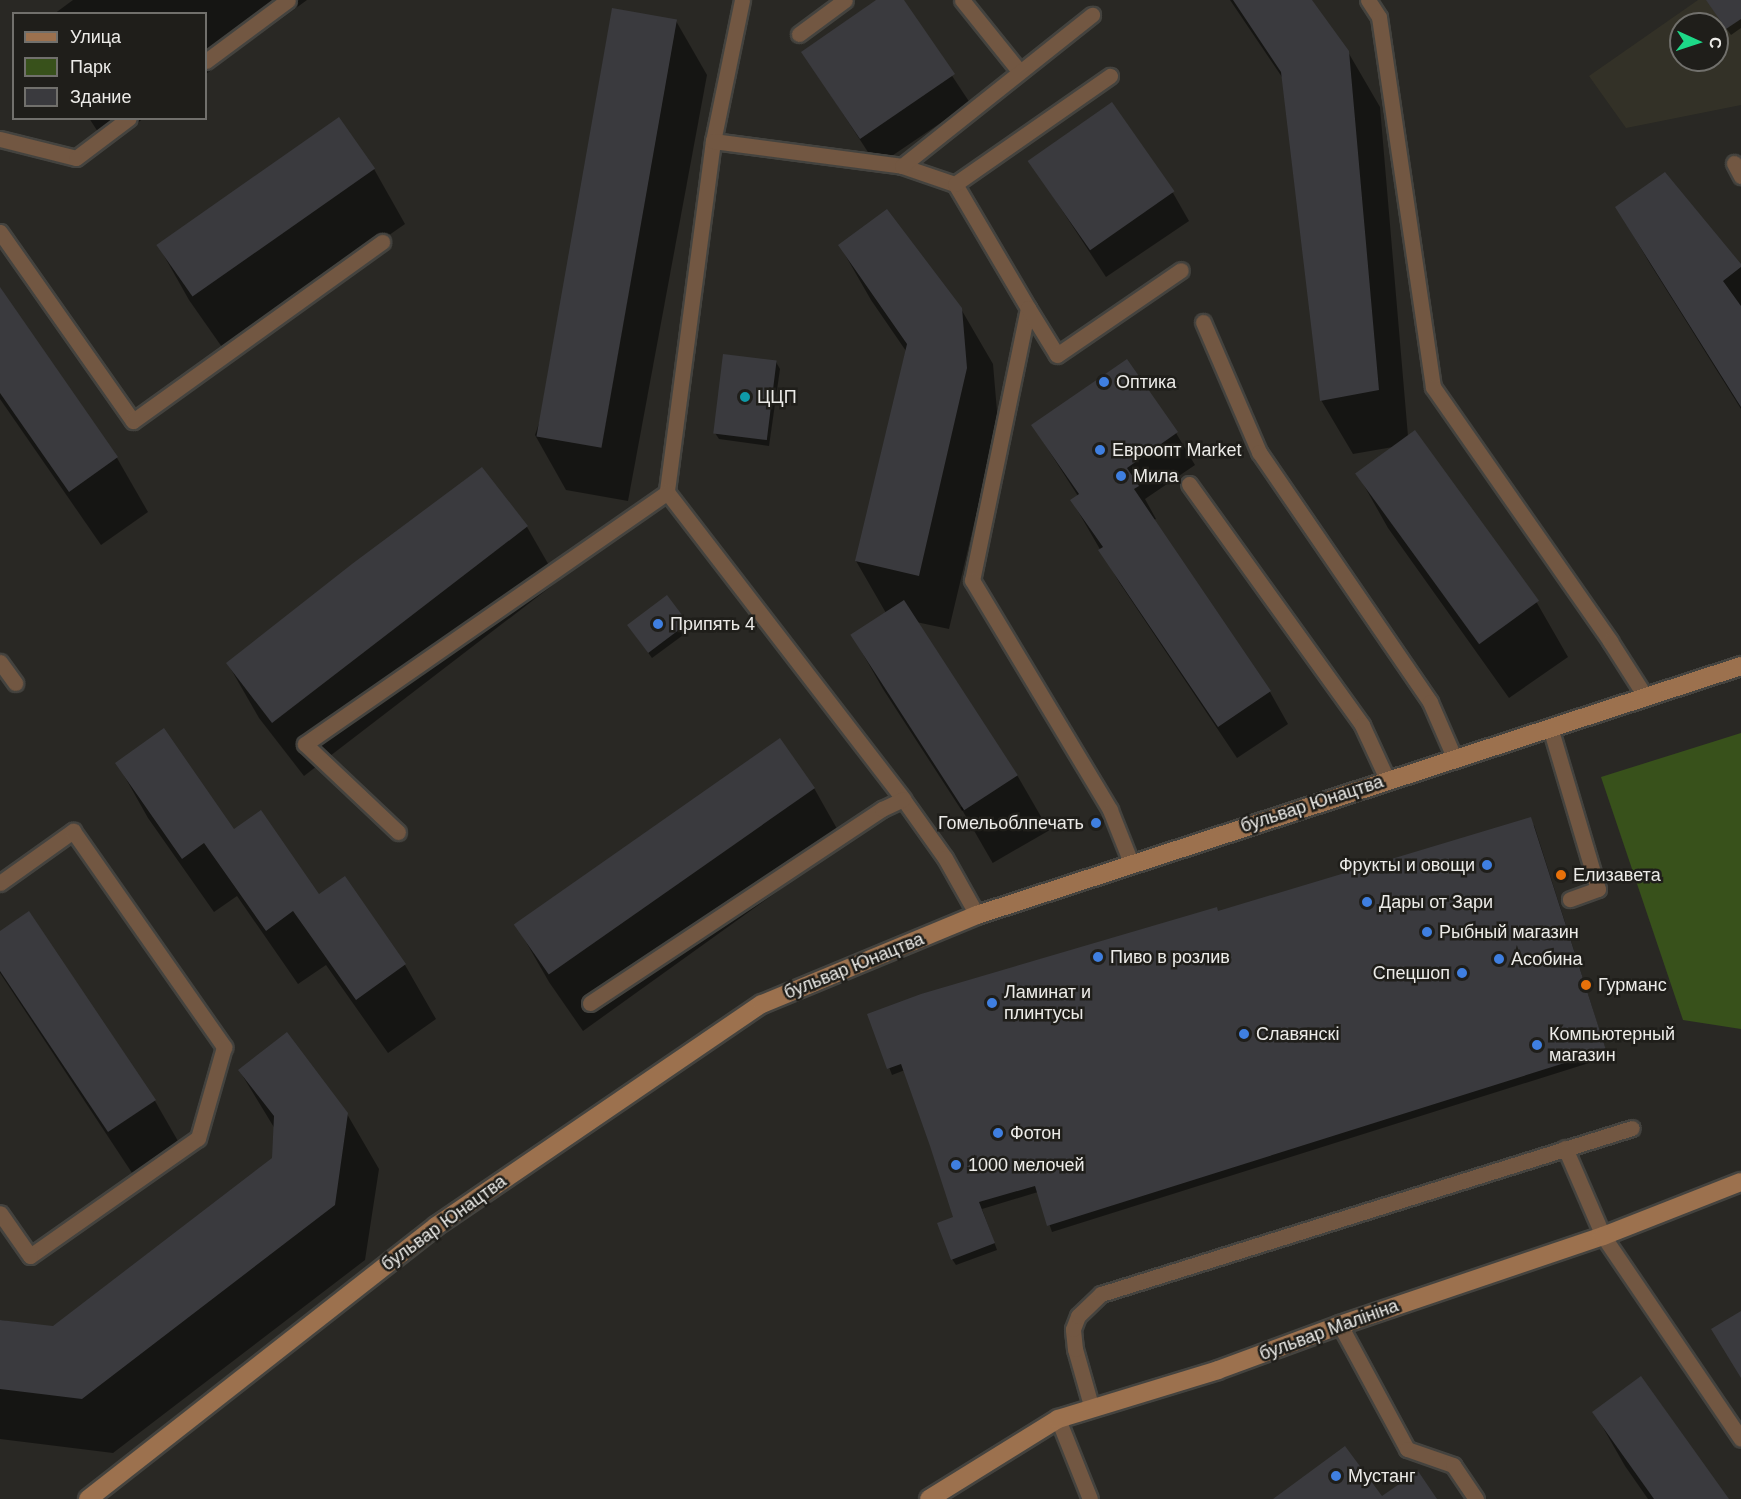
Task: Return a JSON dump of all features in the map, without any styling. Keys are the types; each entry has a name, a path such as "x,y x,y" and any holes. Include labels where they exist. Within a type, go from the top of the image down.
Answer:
{"street":[{"name":"бульвар Юнацтва","path":"88,1499 436,1226 762,1004 976,915 1386,779 1741,666"},
{"name":"бульвар Малініна","path":"929,1499 1058,1419 1218,1370 1340,1324 1603,1236 1741,1182"}],"lane":[{"path":"207,60 288,0"},
{"path":"742,0 713,141 667,492 903,800 945,858 976,915"},
{"path":"799,34 845,0"},
{"path":"962,0 1019,71"},
{"path":"1368,0 1379,17 1433,387 1610,641 1645,696"},
{"path":"902,166 1092,15"},
{"path":"955,184 1110,76"},
{"path":"0,139 76,158 126,120"},
{"path":"713,141 902,166 955,184 1057,355 1181,270"},
{"path":"0,232 133,422 382,242"},
{"path":"1028,308 972,580 1110,810 1132,865"},
{"path":"1203,322 1259,452 1430,702 1455,757"},
{"path":"1189,484 1362,725 1386,779"},
{"path":"398,832 305,744 667,492"},
{"path":"0,662 15,683"},
{"path":"1550,727 1599,889 1570,899"},
{"path":"590,1004 882,809 903,800"},
{"path":"0,883 73,831 224,1047 198,1138 30,1256 0,1213"},
{"path":"1092,1409 1075,1349 1073,1329 1078,1316 1101,1294 1632,1128"},
{"path":"1565,1148 1603,1236 1741,1439"},
{"path":"1340,1324 1407,1449 1452,1465 1476,1499"},
{"path":"1058,1419 1090,1499"}],"shaded area":[{"path":"1698,0 1741,0 1741,105 1626,128 1589,76 1669,20 1669,72 1729,72 1729,12 1681,12"}],"green space":[{"path":"1741,733 1741,1029 1683,1020 1601,777"}],"building":[{"path":"876,0 904,0 955,74 860,139 801,52"},
{"path":"1233,0 1312,0 1349,51 1379,390 1320,401 1281,72"},
{"path":"1706,0 1741,0 1741,19 1729,27 1729,12 1714,12"},
{"path":"612,8 677,19 601,448 536,436"},
{"path":"1112,102 1175,191 1090,250 1028,161"},
{"path":"339,117 375,169 192,297 156,245"},
{"path":"1665,172 1741,264 1741,267 1723,281 1741,306 1741,407 1615,207"},
{"path":"887,209 962,308 967,368 919,576 855,561 907,344 838,245"},
{"path":"0,287 118,457 69,492 0,393"},
{"name":"ЦЦП","path":"723,354 777,361 767,440 713,433"},
{"path":"1127,359 1178,432 1127,468 1139,486 1134,489 1271,691 1218,727 1098,550 1103,547 1070,500 1079,494 1031,425"},
{"path":"1415,430 1539,601 1479,644 1355,473"},
{"path":"482,467 528,526 272,723 226,663 352,564"},
{"name":"Припять 4","path":"667,595 688,623 648,653 627,625"},
{"path":"904,600 1018,775 964,810 850,635"},
{"path":"164,728 234,829 261,810 319,894 345,876 406,964 356,1000 293,911 266,931 204,843 182,859 115,763"},
{"path":"780,738 815,788 549,974 514,924"},
{"name":"Славянскі","path":"1531,817 1606,1050 1047,1226 1035,1186 979,1202 995,1243 951,1260 937,1223 953,1217 930,1146 901,1064 887,1069 867,1014 921,994 1217,907 1218,911"},
{"path":"29,911 156,1100 108,1132 0,971 0,931"},
{"path":"287,1032 348,1113 335,1205 82,1399 0,1389 0,1320 53,1326 272,1158 274,1116 238,1070"},
{"path":"1741,1311 1741,1378 1711,1329"},
{"path":"1641,1376 1729,1499 1654,1499 1592,1412"},
{"name":"Мустанг","path":"1345,1446 1382,1496 1418,1471 1437,1499 1273,1499"}],"place":[{"name":"Оптика","path":"1104,382"},
{"name":"ЦЦП","path":"745,397"},
{"name":"Евроопт Market","path":"1100,450"},
{"name":"Мила","path":"1121,476"},
{"name":"Припять 4","path":"658,624"},
{"name":"Гомельоблпечать","path":"1096,823"},
{"name":"Фрукты и овощи","path":"1487,865"},
{"name":"Елизавета","path":"1561,875"},
{"name":"Дары от Зари","path":"1367,902"},
{"name":"Рыбный магазин","path":"1427,932"},
{"name":"Пиво в розлив","path":"1098,957"},
{"name":"Асобина","path":"1499,959"},
{"name":"Спецшоп","path":"1462,973"},
{"name":"Гурманс","path":"1586,985"},
{"name":"Ламинат и плинтусы","path":"992,1003"},
{"name":"Славянскі","path":"1244,1034"},
{"name":"Компьютерный магазин","path":"1537,1045"},
{"name":"Фотон","path":"998,1133"},
{"name":"1000 мелочей","path":"956,1165"},
{"name":"Мустанг","path":"1336,1476"}]}
